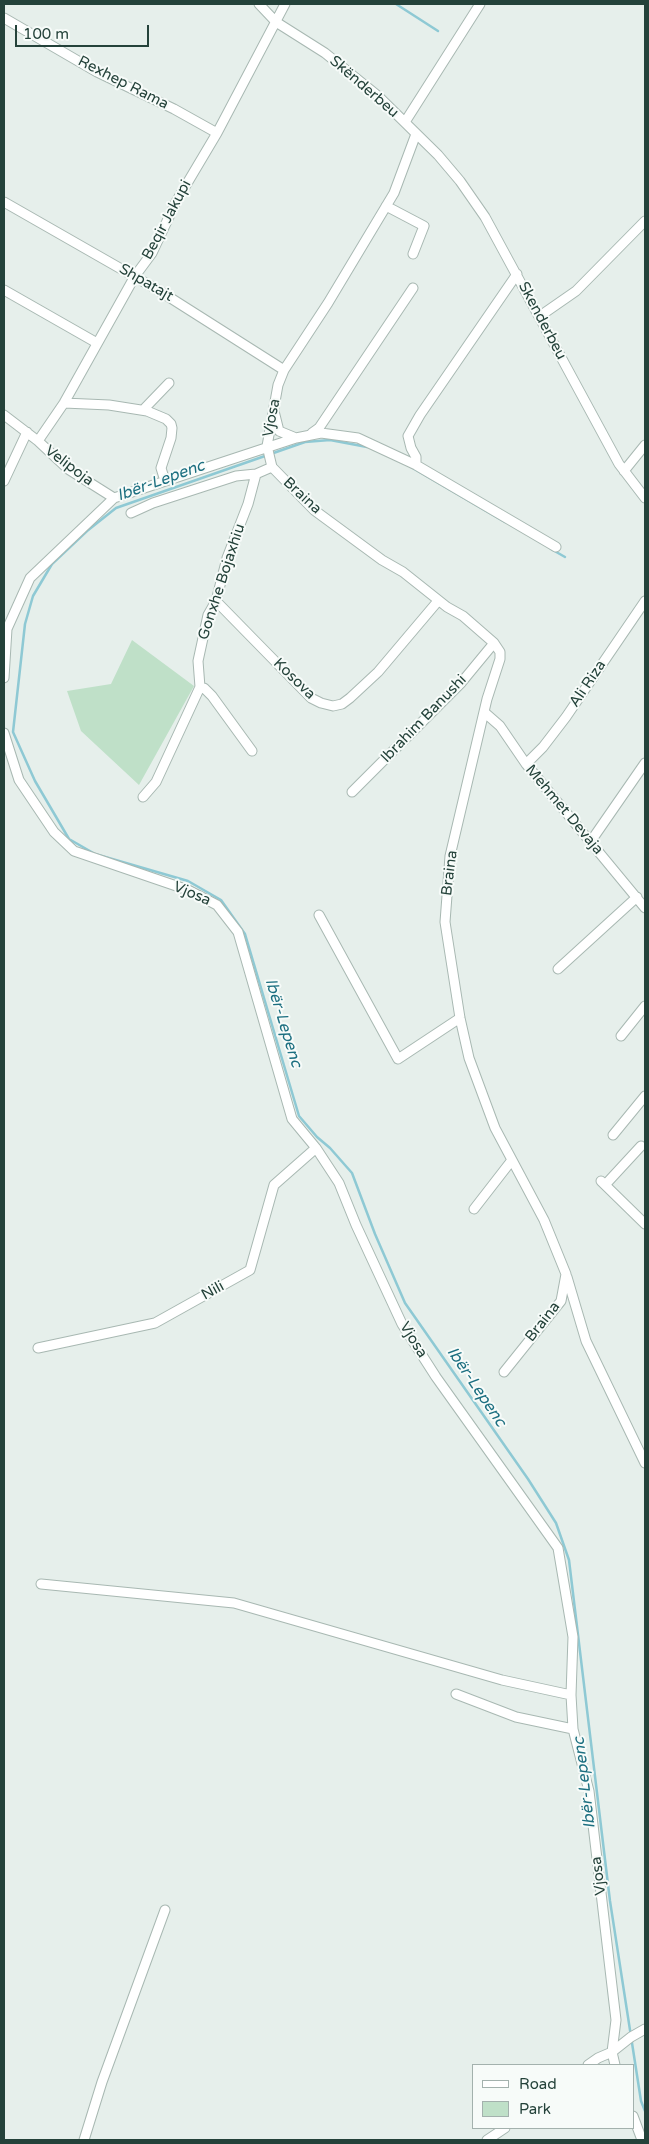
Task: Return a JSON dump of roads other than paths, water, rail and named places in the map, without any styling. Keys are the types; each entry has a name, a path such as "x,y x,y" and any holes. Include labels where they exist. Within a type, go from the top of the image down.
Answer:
{"street":[{"name":"Skënderbeu","path":"259,4 276,22 325,53 378,96 438,156 460,181"},
{"name":"Beqir Jakupi","path":"38,441 64,404 135,276 152,253 176,202 217,133 285,4"},
{"path":"405,122 480,4"},
{"name":"Rexhep Rama","path":"4,18 97,72 174,109 217,133"},
{"name":"Vjosa","path":"4,678 7,629 30,578 114,498 267,446 278,385 284,370 328,303 386,206 401,176 416,134"},
{"name":"Skenderbeu","path":"460,181 485,217 517,274 621,468"},
{"name":"Shpatajt","path":"4,202 135,276 284,370"},
{"path":"386,206 424,226 413,254"},
{"path":"540,316 576,291 645,221"},
{"path":"416,465 416,457 408,436 420,415 517,274"},
{"path":"310,435 320,428 413,288"},
{"path":"4,290 97,343"},
{"path":"143,410 169,383"},
{"path":"64,404 143,410 166,419 171,424 171,438 161,468 166,480"},
{"path":"273,409 279,431 296,438"},
{"name":"Velipoja","path":"4,415 38,441 68,469 114,498"},
{"path":"4,481 26,432"},
{"path":"267,446 321,433 358,438 416,465 556,547"},
{"path":"645,445 621,468 645,498"},
{"name":"Braina","path":"267,446 272,464 314,510 382,560 403,572 438,601 463,616 494,643 500,652 500,659 484,712 450,856 445,922 460,1018 469,1058 495,1128 544,1220 566,1274 561,1301 504,1372"},
{"path":"131,513 153,503 236,476 256,474 272,464"},
{"name":"Gonxhe Bojaxhiu","path":"143,797 156,782 200,687 198,660 201,641 208,615 216,601 227,558 248,504 256,474"},
{"name":"Kosova","path":"216,601 311,698 333,706 342,704 350,698 378,672 438,601"},
{"name":"Ali Riza","path":"526,764 544,747 566,717 645,601"},
{"name":"Ibrahim Banushi","path":"352,792 454,690 494,643"},
{"path":"200,687 204,688 212,696 252,751"},
{"name":"Mehmet Devaja","path":"484,712 500,726 526,764 645,908"},
{"name":"Vjosa","path":"4,733 19,780 54,832 74,852 188,890 217,905 238,932 292,1118 316,1148 339,1183 356,1225 402,1324 436,1376 558,1548 573,1637 571,1695 574,1730 590,1800 616,2020 612,2052 615,2064"},
{"path":"591,841 645,763"},
{"path":"558,969 637,897"},
{"path":"320,915 398,1059 460,1018"},
{"path":"621,1036 645,1006"},
{"path":"613,1135 645,1096"},
{"path":"641,1146 603,1183 645,1224"},
{"name":"Nili","path":"38,1348 155,1323 250,1270 274,1185 316,1148"},
{"path":"474,1209 512,1160"},
{"path":"566,1274 586,1341 645,1463"},
{"path":"42,1584 234,1603 502,1680 571,1695"},
{"path":"456,1694 516,1717 574,1730"},
{"path":"84,2140 102,2082 165,1910"},
{"path":"589,2064 612,2052 645,2030"},
{"path":"634,2119 642,2140"},
{"path":"488,2140 504,2129"}],"waterway":[{"path":"396,4 438,31"},
{"name":"Ibër-Lepenc","path":"367,447 330,440 305,442 116,508 87,531 52,564 33,596 25,624 13,732 35,781 69,839 95,854 188,881 221,900 245,934 299,1116 352,1173 375,1234 405,1303 528,1479 556,1523 569,1560 610,1901 641,2101 645,2111"},
{"name":"Ibër-Lepenc","path":"411,467 505,522"},
{"name":"Ibër-Lepenc","path":"551,549 565,557"}]}
